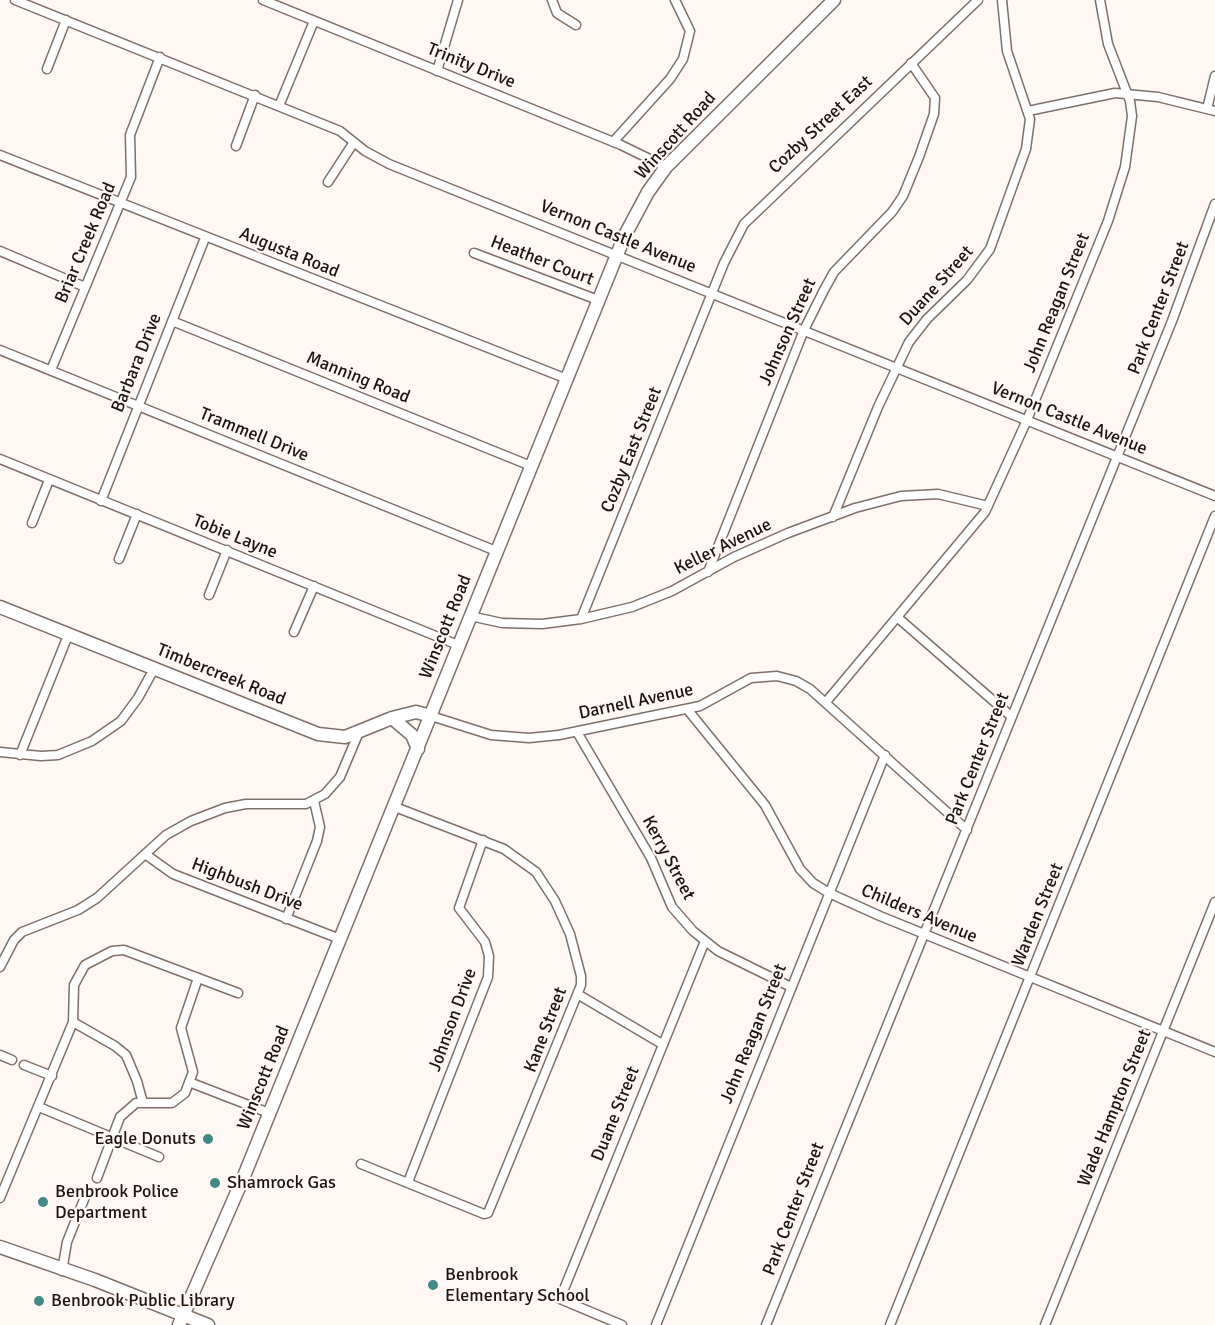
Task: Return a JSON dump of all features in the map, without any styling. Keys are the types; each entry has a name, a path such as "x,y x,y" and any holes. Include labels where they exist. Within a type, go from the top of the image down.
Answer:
{"main road":[{"name":"Winscott Road","path":"181,1320 395,807 616,255 648,192 666,167 834,0"},
{"name":"Timbercreek Road","path":"0,607 318,734 345,737 392,718 416,712 431,716"},
{"path":"392,718 412,735 418,749"},
{"path":"0,1248 94,1280 181,1320 208,1325"}],"street":[{"name":"Vernon Castle Avenue","path":"15,0 340,131 389,164 1215,496"},
{"name":"Trinity Drive","path":"262,0 613,142 666,167"},
{"path":"437,70 458,0"},
{"path":"552,0 556,13 576,25"},
{"path":"613,142 670,79 683,59 690,31 675,0"},
{"name":"Cozby Street East","path":"713,293 737,236 754,212 978,0"},
{"name":"Duane Street","path":"833,517 896,367 909,342 927,319 967,280 990,249 1026,149 1028,111 1007,51 1002,0"},
{"name":"John Reagan Street","path":"826,702 973,529 988,506 1027,420 1108,221 1125,167 1132,131 1132,116 1127,94 1108,44 1100,0"},
{"path":"47,69 66,20"},
{"path":"279,106 314,21"},
{"name":"Briar Creek Road","path":"51,370 131,177 130,135 160,57"},
{"name":"Johnson Street","path":"708,572 804,330 834,272 892,212 903,196 919,157 934,114 935,98 911,63"},
{"path":"1028,111 1104,95 1127,94 1158,97 1211,110 1215,76"},
{"path":"236,146 255,95"},
{"path":"328,182 354,142"},
{"name":"Augusta Road","path":"0,155 205,238 567,379"},
{"name":"Park Center Street","path":"766,1325 841,1134 926,934 1190,277 1215,204"},
{"name":"Barbara Drive","path":"100,501 205,238"},
{"path":"0,251 86,287"},
{"name":"Heather Court","path":"474,253 598,300"},
{"name":"Cozby East Street","path":"581,619 713,293"},
{"name":"Manning Road","path":"172,321 531,466"},
{"name":"Trammell Drive","path":"0,350 496,551"},
{"name":"Tobie Layne","path":"0,459 458,645"},
{"path":"32,523 49,480"},
{"name":"Keller Avenue","path":"470,616 521,624 581,619 632,607 672,591 734,557 833,517 883,500 913,494 948,496 988,506"},
{"path":"119,559 137,514"},
{"name":"Warden Street","path":"890,1325 1215,516"},
{"path":"209,595 227,550"},
{"path":"294,632 314,586"},
{"path":"897,617 1012,717"},
{"path":"20,755 69,633"},
{"path":"0,752 41,756 70,751 112,728 129,711 155,667"},
{"name":"Darnell Avenue","path":"431,716 491,735 529,738 576,732 687,709 722,696 751,678 764,676 796,681 826,702 967,830"},
{"name":"Childers Avenue","path":"687,709 765,805 800,869 813,883 829,893 926,934 1215,1052"},
{"path":"0,968 2,955 22,932 78,910 124,877 166,836 191,821 225,808 246,804 296,806 314,801 325,794 340,777 358,732"},
{"name":"Kerry Street","path":"576,732 651,858 672,907 705,941 734,961 791,987"},
{"name":"John Reagan Street","path":"656,1325 885,755"},
{"path":"286,918 317,841 320,827 314,801"},
{"name":"Kane Street","path":"395,807 483,840 524,862 543,881 576,952 581,976 579,995 488,1213 484,1214 408,1182"},
{"name":"Johnson Drive","path":"408,1182 488,977 490,963 485,942 459,908 483,840"},
{"name":"Highbush Drive","path":"145,854 173,874 340,939"},
{"name":"Wade Hampton Street","path":"1045,1325 1215,902"},
{"name":"Duane Street","path":"622,1325 560,1299 705,941"},
{"path":"0,1198 74,1022 72,996 81,970 96,958 112,951 124,950 238,993"},
{"path":"97,1178 120,1117 136,1103 172,1103 185,1093 194,1072 181,1028 198,978"},
{"path":"579,995 662,1044"},
{"path":"74,1022 126,1055 143,1103"},
{"path":"0,1055 12,1060"},
{"path":"24,1065 52,1076"},
{"path":"189,1082 268,1113"},
{"path":"39,1107 159,1157"},
{"path":"362,1164 408,1182"},
{"path":"62,1271 67,1242 87,1192"}],"place":[{"name":"Eagle Donuts","path":"208,1139"},
{"name":"Shamrock Gas","path":"215,1183"},
{"name":"Benbrook Police Department","path":"43,1202"},
{"name":"Benbrook Elementary School","path":"433,1285"},
{"name":"Benbrook Public Library","path":"39,1301"}]}
